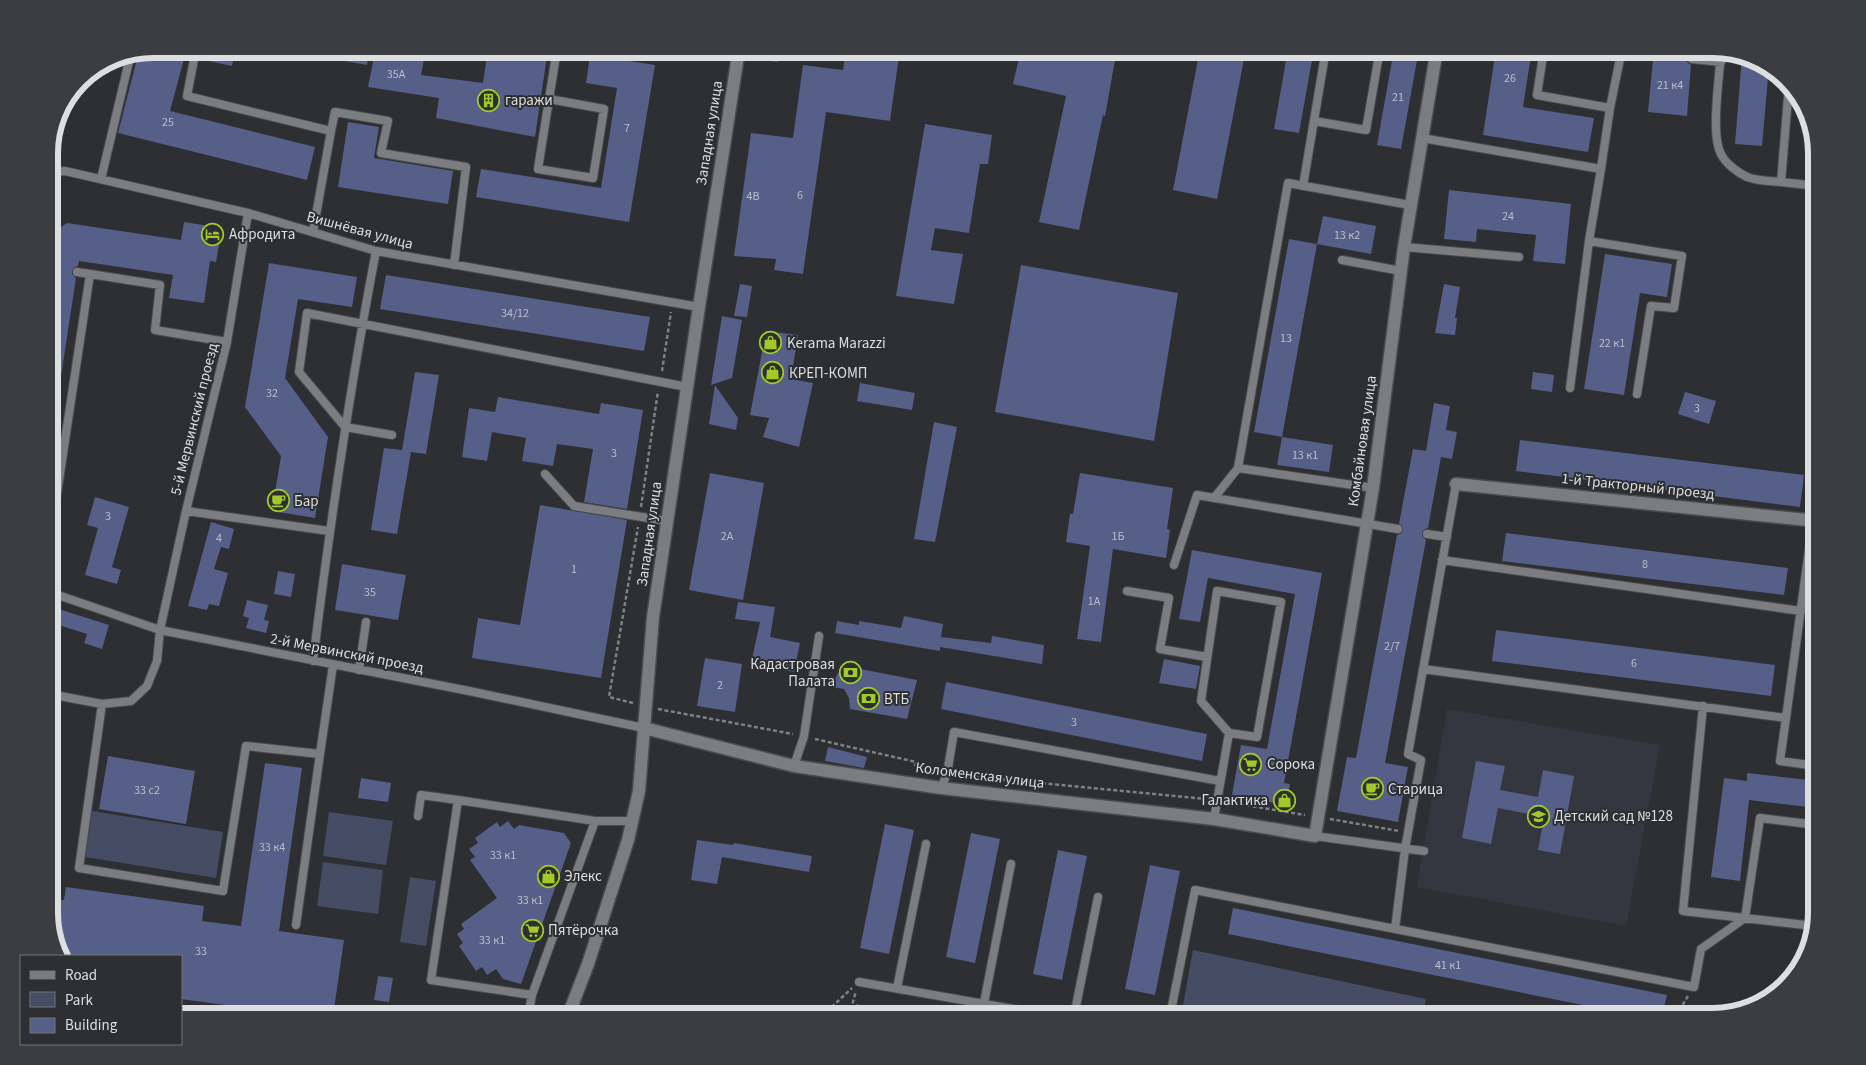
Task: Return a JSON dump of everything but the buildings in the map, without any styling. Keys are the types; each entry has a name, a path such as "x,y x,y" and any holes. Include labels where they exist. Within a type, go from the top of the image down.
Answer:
{"street":[{"name":"Западная улица","path":"571,1008 588,964 633,821 639,792 653,617 738,58"},
{"name":"Комбайновая улица","path":"1315,836 1373,488 1410,205 1435,58"},
{"name":"1-й Тракторный проезд","path":"1456,484 1808,520"},
{"name":"Коломенская улица","path":"644,728 794,766 941,788 1214,818 1315,836"}],"lane":[{"path":"194,58 187,96 331,132"},
{"path":"549,99 604,109 593,178 538,170 549,99 556,58"},
{"path":"1303,186 1324,58"},
{"path":"1314,121 1366,130 1378,58"},
{"path":"1543,58 1537,94 1610,108"},
{"path":"1570,388 1588,241 1620,58"},
{"path":"1721,58 1716,135 1721,155 1734,168 1746,176 1759,180 1808,185"},
{"path":"1692,59 1721,62"},
{"path":"101,179 129,61"},
{"path":"1781,182 1788,95"},
{"path":"313,232 335,112 388,121 381,153 466,167 454,265"},
{"path":"1422,138 1601,168"},
{"name":"Вишнёвая улица","path":"58,172 65,171 248,213 376,251 699,307"},
{"path":"1214,498 1238,468 1288,183 1410,205"},
{"name":"5-й Мервинский проезд","path":"58,696 102,704 131,701 147,686 156,662 160,630 186,511 227,342 248,213"},
{"path":"1588,241 1682,256 1674,308 1651,306 1637,394"},
{"path":"1404,247 1519,256"},
{"path":"313,661 329,531 362,323 376,251"},
{"path":"1342,260 1401,271"},
{"path":"77,272 160,285 154,330 227,342"},
{"path":"58,487 90,274"},
{"path":"392,435 345,427 299,372 307,313 687,387"},
{"path":"1238,468 1373,488"},
{"path":"545,474 574,506 667,521"},
{"path":"1394,929 1404,849 1421,760 1408,754 1456,484"},
{"path":"1174,565 1196,495 1398,529"},
{"path":"186,511 329,531"},
{"path":"1427,534 1446,536"},
{"path":"1442,560 1800,611"},
{"path":"1808,563 1780,761 1808,765"},
{"path":"1127,591 1169,598 1160,649 1207,657"},
{"path":"1217,591 1281,602 1257,737 1229,733 1201,701 1207,657 1217,591"},
{"name":"2-й Мервинский проезд","path":"58,595 160,630 474,692 644,728"},
{"path":"359,670 366,622"},
{"path":"794,766 804,736 819,636"},
{"path":"296,925 333,665"},
{"path":"1423,669 1786,718"},
{"path":"102,704 79,868 223,890 246,746 320,754"},
{"path":"1703,706 1683,911 1808,925"},
{"path":"941,788 947,774 954,732 1220,781"},
{"path":"1214,818 1229,733"},
{"path":"418,816 421,795 595,821 633,821"},
{"path":"458,800 431,980 532,995"},
{"path":"1172,1008 1195,890 1694,987 1701,949 1745,918 1760,818 1808,824"},
{"path":"530,1008 532,995 595,821"},
{"path":"1315,836 1424,852"},
{"path":"897,988 926,844"},
{"path":"984,1003 1011,864"},
{"path":"1076,1008 1098,897"},
{"path":"859,982 1011,1008"}],"path":[{"path":"673,302 609,697 646,706 804,736 916,762 915,768 947,774 1217,800 1408,833"},
{"path":"831,1008 859,982"},
{"path":"851,1008 859,982"},
{"path":"1681,1008 1693,987"}],"shaded area":[{"name":"Детский сад №128","path":"1447,709 1660,745 1626,926 1417,887"}],"green space":[{"path":"92,811 223,832 216,878 85,857"},
{"path":"329,812 393,821 386,865 323,856"},
{"path":"323,862 383,870 378,914 317,906"},
{"path":"410,877 436,881 426,946 400,942"},
{"path":"1193,950 1426,999 1424,1008 1182,1008"}],"place":[{"name":"гаражи","path":"489,100"},
{"name":"Афродита","path":"213,234"},
{"name":"Kerama Marazzi","path":"771,343"},
{"name":"КРЕП-КОМП","path":"773,373"},
{"name":"Бар","path":"278,501"},
{"name":"Кадастровая Палата","path":"851,673"},
{"name":"ВТБ","path":"868,699"},
{"name":"Сорока","path":"1251,764"},
{"name":"Старица","path":"1372,789"},
{"name":"Галактика","path":"1284,800"},
{"name":"Детский сад №128","path":"1538,816"},
{"name":"Элекс","path":"548,876"},
{"name":"Пятёрочка","path":"532,930"}]}
